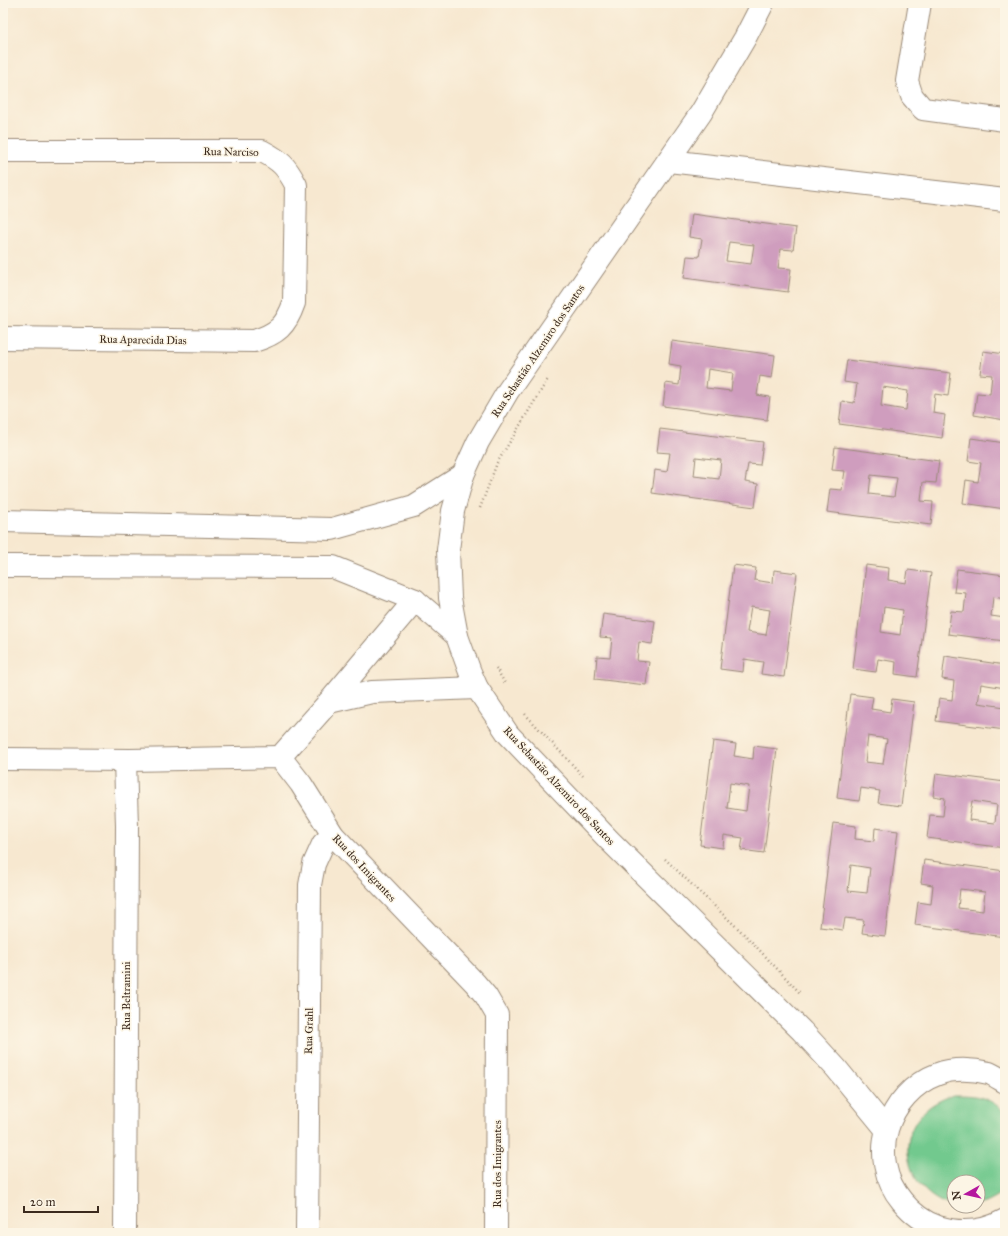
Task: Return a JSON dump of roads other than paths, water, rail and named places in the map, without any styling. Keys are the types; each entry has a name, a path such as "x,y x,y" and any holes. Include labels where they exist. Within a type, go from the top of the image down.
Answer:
{"street":[{"name":"Rua Sebastião Alzemiro dos Santos","path":"763,3 745,38 701,113 508,391 478,442 463,475 453,511 448,550 450,598 457,636 477,688 508,734 609,840 802,1031 836,1068 886,1129"},
{"path":"920,3 908,81 912,96 924,109 1005,120"},
{"name":"Rua Narciso","path":"3,151 262,151 277,158 289,170 296,185 294,303 289,317 280,329"},
{"path":"669,161 1005,200"},
{"name":"Rua Aparecida Dias","path":"3,338 254,341 268,337 280,329"},
{"path":"3,520 332,529 414,506 463,475"},
{"path":"3,566 333,567 415,600 457,636"},
{"path":"3,759 125,760 280,757 329,702 415,600"},
{"path":"329,702 372,692 477,688"},
{"name":"Rua dos Imigrantes","path":"280,757 302,784 333,835 475,983 486,996 497,1015 496,1233"},
{"name":"Rua Beltramini","path":"124,1233 127,834 125,760"},
{"name":"Rua Grahl","path":"307,1233 310,885 314,864 320,850 323,844 333,835"},
{"path":"998,1226 973,1232 950,1231 929,1224 910,1211 896,1194 887,1174 883,1152 886,1129 897,1105 915,1086 938,1074 964,1070 990,1074 1005,1082"},
{"path":"910,1211 913,1233"}]}
